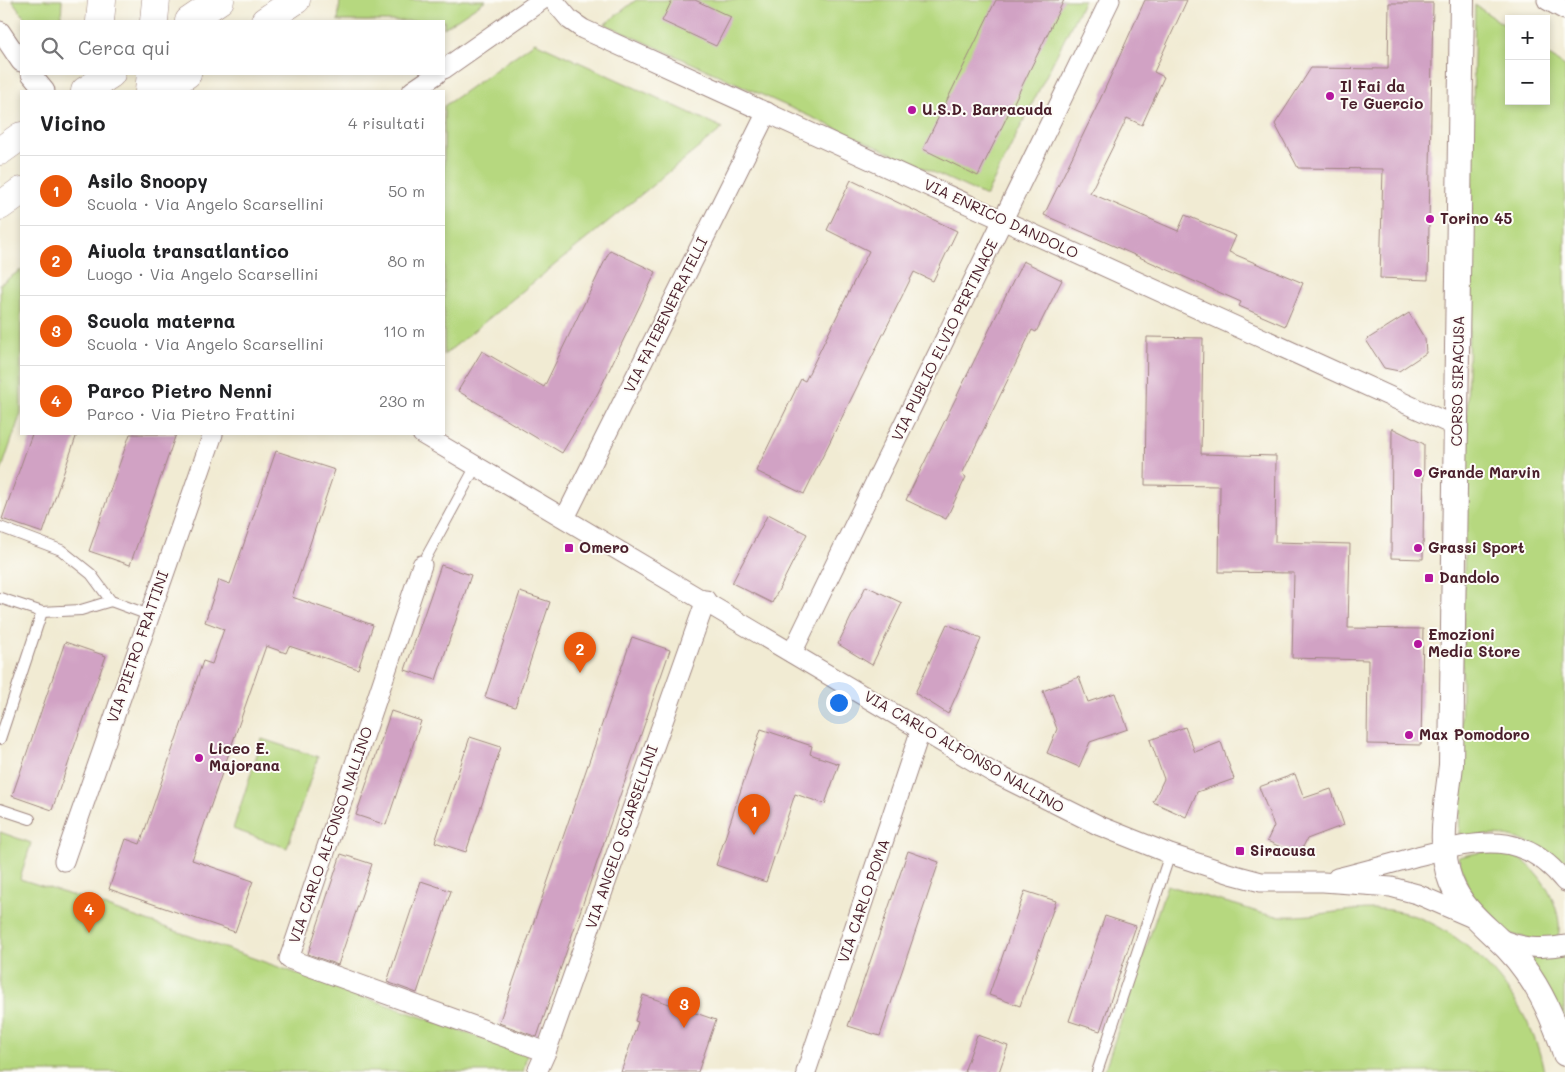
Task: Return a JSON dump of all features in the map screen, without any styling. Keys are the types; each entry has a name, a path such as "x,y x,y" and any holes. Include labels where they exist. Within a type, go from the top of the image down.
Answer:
{"main road":[{"path":"100,20 102,0"},
{"path":"154,20 156,0"},
{"path":"190,20 220,0"},
{"path":"266,20 296,0"},
{"path":"150,90 151,75"},
{"path":"164,90 186,75"},
{"path":"0,151 20,137"},
{"path":"0,206 20,192"}],"street":[{"path":"445,68 542,0"},
{"name":"VIA ENRICO DANDOLO","path":"553,0 570,20 583,28 1457,427"},
{"name":"VIA PUBLIO ELVIO PERTINACE","path":"792,653 1110,0"},
{"name":"CORSO SIRACUSA","path":"1462,0 1451,765 1444,850 1451,881 1476,919 1497,938 1523,967 1541,994 1557,1027 1565,1054"},
{"path":"1547,0 1565,10"},
{"path":"0,31 20,61"},
{"path":"32,75 44,90"},
{"path":"413,90 436,75"},
{"name":"VIA FATEBENEFRATELLI","path":"565,518 767,112"},
{"name":"VIA PIETRO FRATTINI","path":"64,861 213,435"},
{"name":"VIA CARLO ALFONSO NALLINO","path":"424,435 706,600 921,729 1044,800 1100,826 1170,854 1261,882 1322,882 1391,887 1417,894 1476,919"},
{"name":"VIA CARLO ALFONSO NALLINO","path":"422,565 289,959 546,1052"},
{"name":"VIA ANGELO SCARSELLINI","path":"537,1072 546,1052 706,600"},
{"name":"VIA CARLO POMA","path":"806,1072 921,729"},
{"name":"VIA CARLO ALFONSO NALLINO","path":"1322,882 1485,841 1524,848 1543,859 1565,882"},
{"path":"1497,938 1518,946 1538,948 1565,945"}],"lane":[{"path":"422,565 476,466"},
{"path":"0,527 61,550 91,574 110,602"},
{"path":"0,598 42,612 81,610 110,602 149,615"},
{"path":"0,739 42,612"},
{"path":"0,809 30,819"},
{"path":"1097,1072 1170,854"}],"green space":[{"path":"12,0 62,0 61,20 26,20"},
{"path":"340,0 486,0 445,27 445,20 338,20"},
{"name":"U.S.D. Barracuda","path":"636,0 1084,0 986,196 605,24"},
{"path":"1475,5 1505,25 1505,105 1550,105 1550,57 1565,66 1565,864 1562,866 1537,848 1514,838 1490,835 1459,839"},
{"path":"535,42 723,128 445,354 445,105"},
{"path":"20,271 20,416 0,474 0,284"},
{"path":"262,739 318,757 287,848 233,829"},
{"path":"0,832 31,843 20,879 90,901 527,1054 523,1072 0,1072"},
{"path":"1481,852 1499,853 1516,857 1534,870 1549,891 1554,903 1558,915 1558,937 1537,940 1505,933 1471,896 1458,857"},
{"path":"1167,885 1269,915 1297,916 1379,909 1408,914 1436,925 1462,943 1486,964 1507,989 1524,1016 1537,1044 1544,1072 1104,1072"},
{"path":"1564,955 1564,1019 1527,959 1553,958"}],"building":[{"path":"672,0 695,0 731,17 716,46 662,21"},
{"path":"996,0 1064,0 978,176 923,149"},
{"path":"1145,0 1187,0 1154,72 1164,77 1142,125 1127,118 1090,193 1178,231 1185,215 1236,236 1229,252 1303,283 1285,326 1239,306 1241,302 1044,215 1098,104"},
{"path":"1389,3 1433,3 1428,280 1380,278 1383,169 1298,168 1275,124 1311,68 1388,69"},
{"path":"851,180 957,231 933,281 914,272 804,494 756,471 801,379 805,381 869,251 827,230"},
{"path":"610,250 656,272 598,393 562,453 458,391 482,351 544,387"},
{"path":"1023,261 1062,280 1036,332 1032,330 962,474 966,477 946,519 906,500"},
{"path":"1409,313 1425,339 1426,353 1399,371 1384,368 1366,340"},
{"path":"1147,337 1203,338 1201,454 1276,456 1275,542 1350,544 1348,628 1423,629 1421,745 1367,744 1368,660 1292,658 1294,573 1219,572 1220,486 1145,485"},
{"path":"1392,428 1424,444 1423,559 1391,558"},
{"path":"32,435 77,435 43,533 2,519"},
{"path":"130,435 176,435 130,565 89,551"},
{"name":"Liceo E. Majorana","path":"276,451 335,470 292,597 373,625 358,669 289,646 286,653 266,646 192,860 253,881 235,932 109,889 126,839 140,844 203,661 212,664 224,629 205,622 219,580 230,584"},
{"path":"768,514 807,534 772,603 732,583"},
{"path":"441,565 471,575 436,680 405,670"},
{"path":"866,586 902,603 872,665 838,644"},
{"path":"520,592 550,602 515,707 485,697"},
{"path":"947,624 981,639 948,714 915,693"},
{"path":"632,637 670,650 537,1037 499,1023"},
{"path":"65,642 106,656 52,810 12,796"},
{"path":"1079,677 1088,702 1115,693 1128,729 1090,742 1079,767 1047,753 1057,729 1043,691"},
{"path":"391,711 421,721 386,825 356,815"},
{"path":"1185,727 1195,752 1221,742 1234,779 1197,792 1186,817 1153,802 1164,779 1150,740"},
{"path":"761,729 812,746 810,754 839,764 825,804 795,794 766,882 716,865"},
{"path":"470,737 501,747 466,852 435,842"},
{"path":"1295,774 1304,798 1331,789 1344,825 1307,839 1299,855 1267,841 1274,826 1259,787"},
{"path":"908,851 939,862 880,1036 848,1026"},
{"path":"341,854 372,864 338,965 308,954"},
{"path":"421,881 451,891 417,993 387,982"},
{"path":"1025,891 1056,901 1020,1006 989,995"},
{"path":"1105,916 1136,926 1100,1031 1069,1021"},
{"path":"643,995 716,1020 698,1072 621,1072 638,1022 635,1021"},
{"path":"977,1035 1008,1046 999,1072 964,1072"}],"place":[{"name":"Il Fai da Te Guercio","path":"1330,96"},
{"name":"U.S.D. Barracuda","path":"912,110"},
{"name":"Torino 45","path":"1430,219"},
{"name":"Grande Marvin","path":"1418,473"},
{"name":"Omero","path":"569,548"},
{"name":"Grassi Sport","path":"1418,548"},
{"name":"Dandolo","path":"1429,578"},
{"name":"Emozioni Media Store","path":"1418,644"},
{"name":"Aiuola transatlantico","path":"580,673"},
{"name":"Max Pomodoro","path":"1409,735"},
{"name":"Liceo E. Majorana","path":"199,758"},
{"name":"Asilo Snoopy","path":"754,835"},
{"name":"Siracusa","path":"1240,851"},
{"name":"Parco Pietro Nenni","path":"89,933"},
{"name":"Scuola materna","path":"684,1028"}]}
